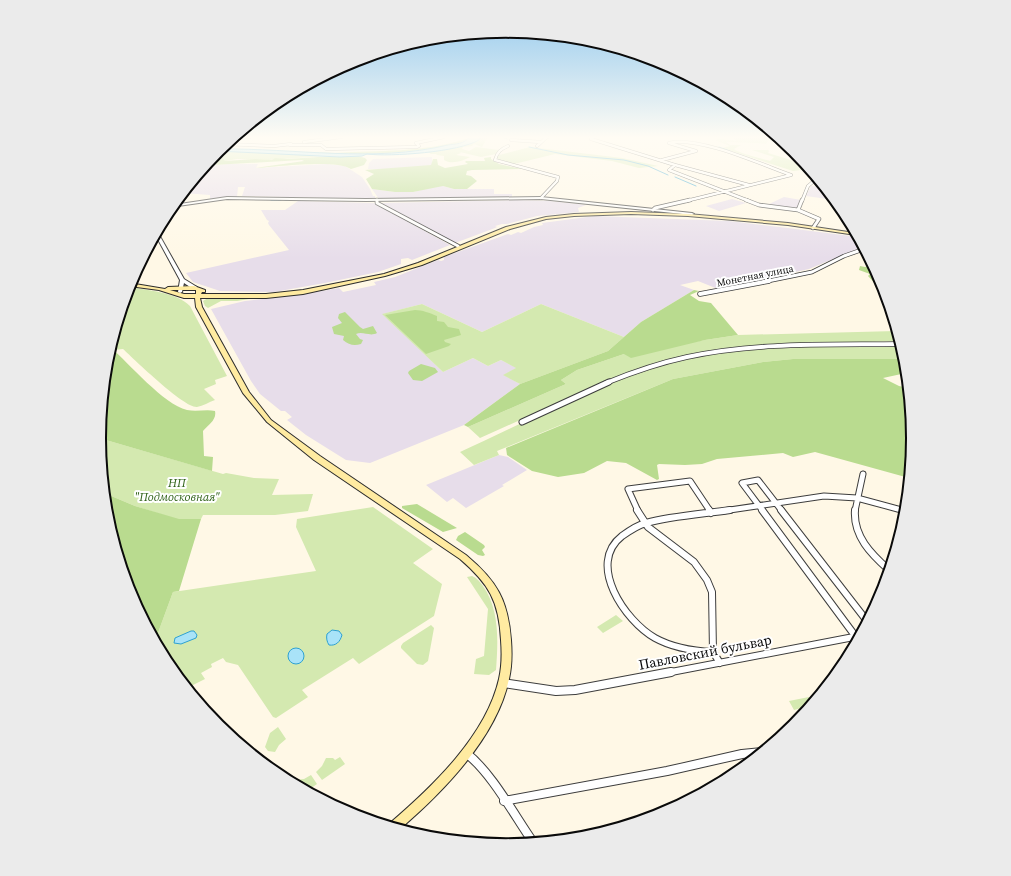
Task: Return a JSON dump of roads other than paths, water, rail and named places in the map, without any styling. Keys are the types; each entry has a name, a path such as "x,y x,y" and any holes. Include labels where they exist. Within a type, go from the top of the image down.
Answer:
{"main road":[{"path":"160,289 250,295 285,293 318,288 394,271 506,227 545,217 610,212 692,214 813,227 849,233"},
{"path":"136,285 160,289 196,291 212,295 282,295 371,279 420,264 501,230 546,218 605,214 667,213 813,227"},
{"path":"183,290 198,305 246,393 274,425 317,458 463,557 485,576 496,592 505,618 507,656 503,684 491,715 466,753 426,798 398,823"},
{"path":"196,291 198,305"},
{"path":"198,305 202,298 212,295"}],"street":[{"path":"541,198 557,181 558,178"},
{"path":"690,178 762,206 798,210 819,219 813,227"},
{"path":"721,178 750,186"},
{"path":"653,210 778,178"},
{"path":"798,210 808,186 813,182"},
{"path":"181,205 227,198 377,200 541,198 653,210 667,213"},
{"path":"377,200 377,203 458,246"},
{"path":"159,238 183,290 196,291"},
{"name":"Монетная улица","path":"700,294 812,272 844,256 859,251"},
{"path":"522,422 602,385 659,364 678,359 750,348 894,344"},
{"path":"863,474 857,498 855,522 867,548 884,565"},
{"path":"855,632 742,483 758,480 863,616"},
{"path":"711,513 690,481 628,489 645,523 698,564 710,582 712,592 713,652 720,663"},
{"path":"713,652 691,651 672,646 638,626 619,605 609,579 608,562 611,548 619,539 632,529 645,523 824,496 857,498 899,509"},
{"name":"Павловский бульвар","path":"503,684 556,691 579,689 852,637"},
{"path":"466,753 481,767 530,837"},
{"path":"504,800 667,771 751,753"}],"water":[{"path":"332,630 339,631 342,635 337,643 334,645 329,645 327,634"},
{"path":"194,631 197,635 196,638 181,644 174,643 175,638"},
{"path":"293,648 299,648 304,653 302,662 299,664 293,664 288,659 288,653"}],"waterway":[{"path":"677,178 696,186"},
{"path":"271,200 281,200"},
{"path":"285,200 294,200"}],"park label":[{"name":"НП \"Подмосковная\"","path":"177,490"}]}
